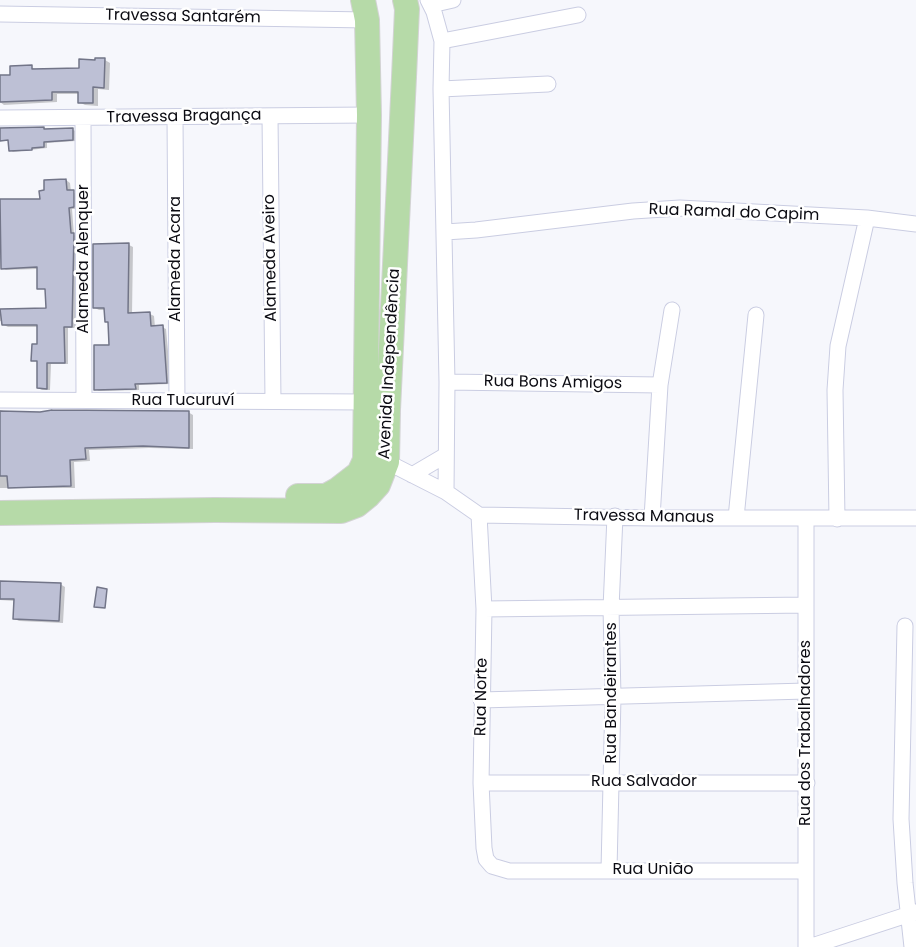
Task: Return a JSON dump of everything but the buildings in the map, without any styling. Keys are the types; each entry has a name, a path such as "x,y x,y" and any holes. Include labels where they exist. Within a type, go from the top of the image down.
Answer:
{"main road":[{"name":"Avenida Independência","path":"0,513 340,511 357,505 378,485 387,462 405,66 405,0"},
{"name":"Avenida Independência","path":"0,499 326,496 351,481 359,473 365,460 367,402 369,115 365,10"}],"street":[{"path":"446,492 447,382 442,41 434,12 429,3 453,0"},
{"name":"Travessa Santarém","path":"0,14 365,10"},
{"path":"442,41 578,15"},
{"path":"441,89 548,84"},
{"name":"Travessa Bragança","path":"0,118 369,115"},
{"name":"Alameda Aveiro","path":"270,116 273,401"},
{"name":"Alameda Acara","path":"175,117 177,401"},
{"name":"Alameda Alenquer","path":"83,118 84,400"},
{"name":"Rua Ramal do Capim","path":"445,231 476,230 633,211 680,208 867,218 916,224"},
{"path":"837,519 835,390 838,346 867,218"},
{"path":"652,518 660,385 672,310"},
{"path":"736,518 756,315"},
{"name":"Rua Bons Amigos","path":"447,382 660,385"},
{"name":"Rua Tucuruví","path":"0,400 367,402"},
{"path":"412,475 446,455"},
{"path":"387,462 446,492 479,514"},
{"name":"Travessa Manaus","path":"479,514 652,518 916,518"},
{"name":"Rua Norte","path":"479,514 484,609 481,700 484,848 486,859 492,866 502,870"},
{"name":"Rua Bandeirantes","path":"609,870 613,697 611,608 615,516"},
{"name":"Rua dos Trabalhadores","path":"806,519 805,871 808,947"},
{"path":"484,609 806,605"},
{"path":"905,626 901,819 912,914 912,947"},
{"path":"481,700 806,691"},
{"name":"Rua Salvador","path":"481,783 807,783"},
{"name":"Rua União","path":"502,870 805,871"},
{"path":"808,947 912,914"}]}
